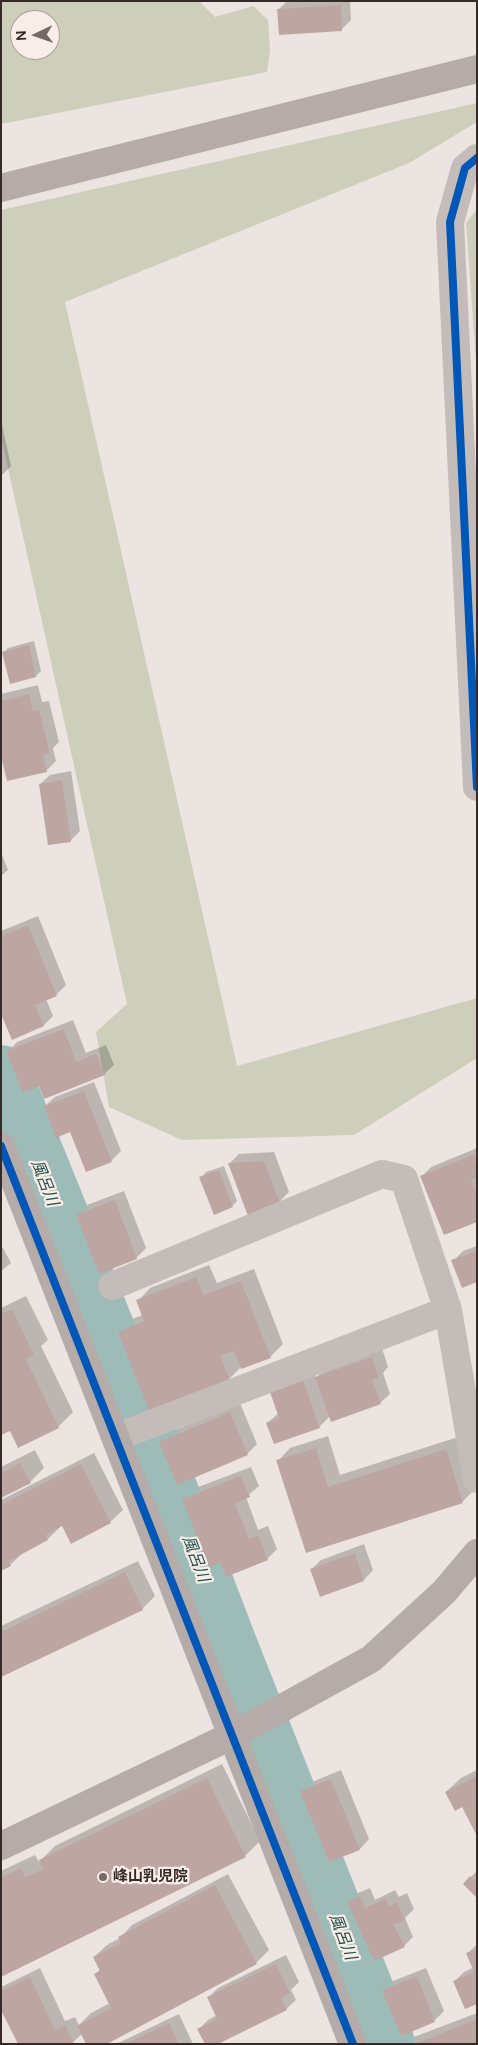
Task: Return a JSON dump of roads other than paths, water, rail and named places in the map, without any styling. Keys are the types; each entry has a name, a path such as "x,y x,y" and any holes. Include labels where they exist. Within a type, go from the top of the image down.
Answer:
{"street":[{"path":"1,188 477,69"},
{"path":"477,158 465,168 450,222 477,787"},
{"path":"1,1146 354,2044"},
{"path":"112,1286 382,1174 404,1179 448,1310 477,1479"},
{"path":"116,1437 448,1310"},
{"path":"1,1846 233,1735 371,1659 444,1592 477,1553"}],"waterway":[{"name":"風呂川","path":"1,1076 130,1394 228,1650 384,2044"}],"place":[{"name":"峰山乳児院","path":"103,1877"}]}
